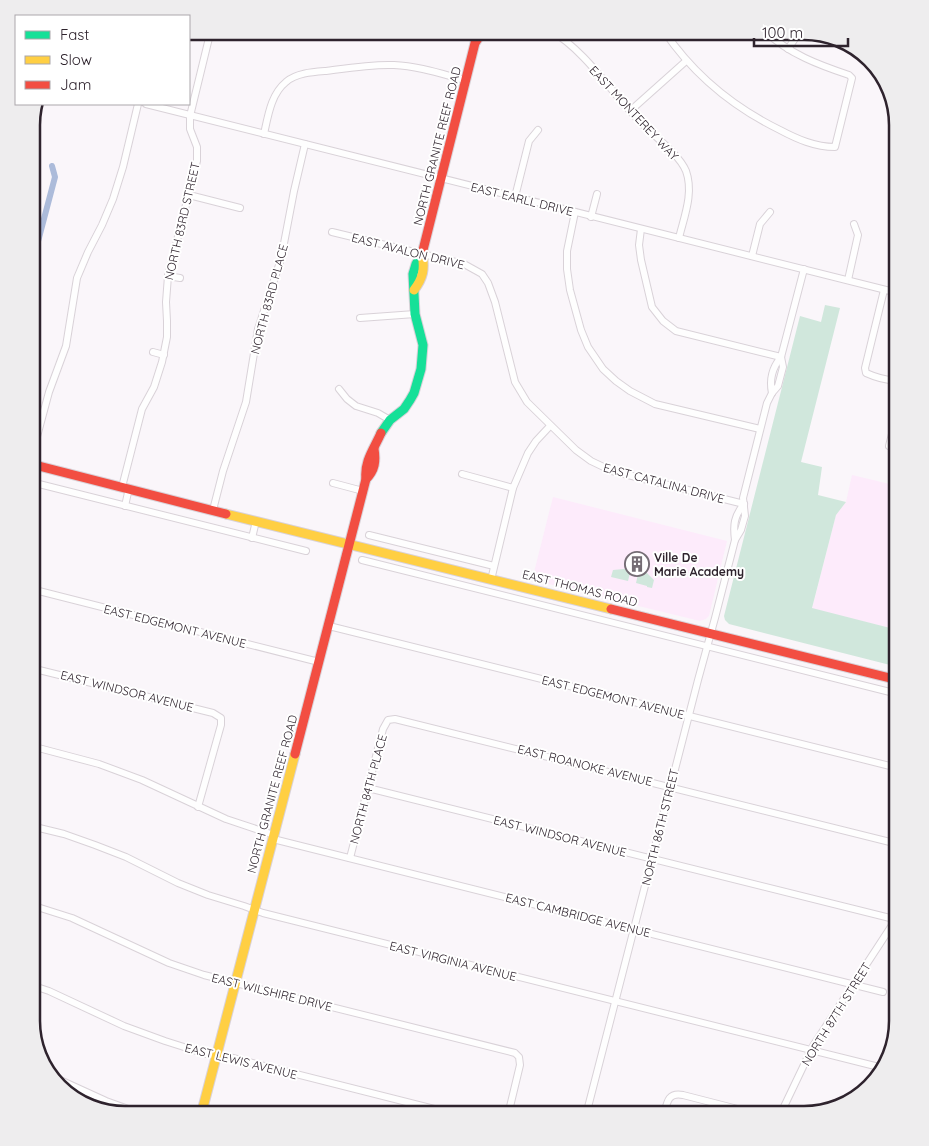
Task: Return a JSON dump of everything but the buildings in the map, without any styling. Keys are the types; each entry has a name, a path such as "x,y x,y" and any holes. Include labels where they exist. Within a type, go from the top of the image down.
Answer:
{"street":[{"name":"NORTH 83RD STREET","path":"125,487 142,409 157,381 164,355 167,337 166,302 168,276 198,152 190,129 190,116 209,40"},
{"name":"NORTH GRANITE REEF ROAD","path":"203,1106 350,544 366,479 364,471 368,458 382,432 390,420 404,409 414,393 421,369 423,345 415,314 413,274 422,254 475,40"},
{"name":"EAST MONTEREY WAY","path":"562,40 585,60 630,111 679,159 689,182 689,193 679,238"},
{"path":"671,40 686,61 710,84 744,110 765,123 800,140 821,146 835,147 852,78 850,75 809,61 776,40"},
{"path":"788,49 794,40"},
{"path":"630,111 686,61"},
{"path":"264,134 272,101 279,89 287,81 299,76 379,64 396,65 466,80"},
{"path":"40,426 49,392 66,346 77,278 113,199 123,167 138,105"},
{"name":"EAST EARLL DRIVE","path":"150,105 889,291"},
{"path":"515,197 529,141 538,130"},
{"name":"NORTH 83RD PLACE","path":"214,510 223,471 246,402 258,329 281,259 305,144"},
{"path":"591,217 597,194"},
{"path":"189,195 240,208"},
{"path":"575,212 567,251 570,290 581,330 588,347 603,368 630,392 655,404 760,429"},
{"path":"752,256 760,224 770,212"},
{"path":"848,280 858,235 854,224"},
{"path":"641,229 639,245 641,260 652,308 663,321 676,330 781,357"},
{"name":"EAST AVALON DRIVE","path":"332,232 464,264 482,274 492,290 504,338"},
{"name":"NORTH 86TH STREET","path":"588,1106 735,540 741,530 745,516 743,498 766,403 772,393 770,383 774,365 781,357 804,269"},
{"path":"168,276 180,278"},
{"path":"884,290 865,368 866,373 872,376 889,379"},
{"path":"360,318 415,314"},
{"name":"EAST CATALINA DRIVE","path":"504,338 515,382 527,402 576,450 591,461 612,471 744,504"},
{"path":"152,352 164,355"},
{"path":"339,389 356,406 378,413 390,420"},
{"path":"491,580 513,488 528,453 550,426"},
{"name":"EAST THOMAS ROAD","path":"40,466 889,678"},
{"path":"462,474 513,488"},
{"path":"333,484 363,491"},
{"path":"40,485 306,551"},
{"path":"125,487 125,506"},
{"path":"252,538 256,521"},
{"path":"369,535 494,566"},
{"name":"EAST THOMAS ROAD","path":"362,560 889,692"},
{"name":"EAST EDGEMONT AVENUE","path":"40,591 319,662"},
{"name":"EAST EDGEMONT AVENUE","path":"329,626 889,766"},
{"name":"EAST WINDSOR AVENUE","path":"40,670 213,713 221,718 198,807"},
{"name":"EAST ROANOKE AVENUE","path":"388,720 398,719 889,842"},
{"name":"NORTH 84TH PLACE","path":"350,858 383,729 388,720"},
{"name":"EAST CAMBRIDGE AVENUE","path":"40,748 99,764 142,780 198,807 274,837 350,858 883,992"},
{"name":"EAST WINDSOR AVENUE","path":"368,788 889,917"},
{"name":"EAST VIRGINIA AVENUE","path":"40,828 95,845 178,884 255,910 876,1066"},
{"name":"EAST WILSHIRE DRIVE","path":"40,908 72,918 169,963 204,975 512,1052 519,1057 520,1065 510,1106"},
{"name":"NORTH 87TH STREET","path":"784,1106 811,1050 889,931"},
{"name":"EAST LEWIS AVENUE","path":"40,988 124,1026 206,1054 422,1106"},
{"path":"68,1084 118,1105"},
{"path":"666,1106 668,1100 676,1094 726,1106"}],"shaded area":[{"path":"852,475 889,484 889,628 812,609 836,515 846,502"},
{"path":"553,497 727,541 709,616 700,621 532,580"}],"green space":[{"path":"825,305 840,308 801,462 822,467 818,495 846,502 836,515 812,608 889,628 889,665 729,624 724,616 800,316 821,322"},
{"path":"631,569 628,581 611,577 613,570"},
{"path":"639,570 647,573 654,580 652,588 636,583"}],"waterway":[{"path":"40,234 55,177 52,166"}],"traffic: fast":[{"path":"381,433 390,420 404,409 410,400 421,369 423,345 415,314 413,274 422,254"}],"traffic: slow":[{"path":"414,290 422,273 422,254"},
{"path":"226,514 611,609"},
{"path":"203,1106 295,754"}],"traffic: jam":[{"path":"422,254 477,40"},
{"path":"295,754 366,479 368,461 381,433"},
{"path":"366,479 374,465 374,449"},
{"path":"40,466 226,514"},
{"path":"611,609 889,678"}],"place":[{"name":"Ville De Marie Academy","path":"637,564"}]}
